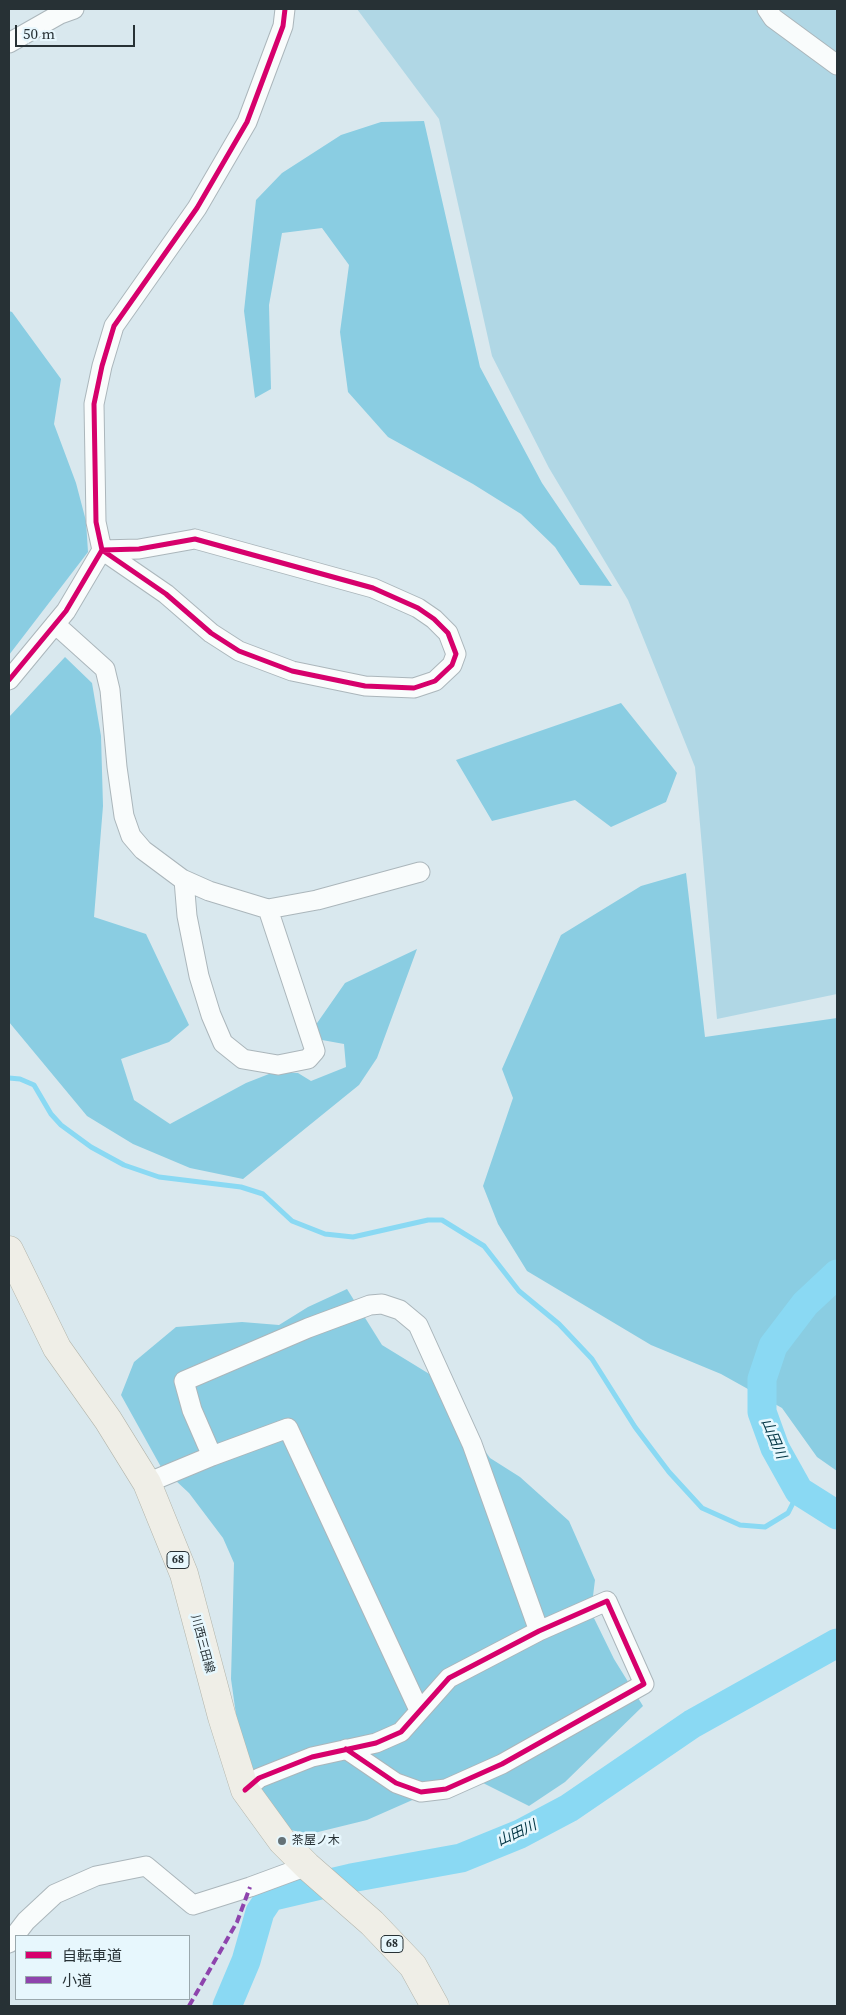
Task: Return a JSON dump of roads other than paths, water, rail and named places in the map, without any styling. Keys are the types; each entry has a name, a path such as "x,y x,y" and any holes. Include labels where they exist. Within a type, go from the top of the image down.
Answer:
{"main road":[{"name":"川西三田線","path":"9,1250 57,1348 108,1420 147,1483 184,1574 222,1717 245,1790 282,1840 372,1923 413,1966 435,2006"}],"street":[{"path":"9,43 60,14 74,9"},
{"path":"9,680 66,611 102,550 96,522 93,450 94,404 114,326 197,208 247,122 283,26 285,9"},
{"path":"767,9 773,18 837,65"},
{"path":"195,539 372,588 418,608 434,619 448,633 456,654 452,665 435,681 414,688 365,686 292,671 238,651 218,638 166,594 102,550 139,549 195,539"},
{"path":"55,624 104,669 110,690 117,767 124,816 131,836 143,850 184,880 209,891 268,909 317,900 420,872"},
{"path":"184,880 187,916 199,976 211,1015 223,1043 243,1059 278,1065 308,1059 316,1051 268,909"},
{"path":"212,1456 192,1410 184,1382 308,1328 370,1305 382,1304 400,1310 418,1325 472,1444 539,1631"},
{"path":"147,1483 212,1456 288,1428 419,1710"},
{"path":"245,1790 260,1778 312,1756 346,1749 376,1743 401,1732 449,1678 539,1631 607,1600 644,1684 502,1764 446,1789 421,1792 396,1783 346,1749"},
{"path":"15,1935 26,1921 55,1894 96,1876 146,1866 193,1904 250,1888 321,1878"}],"waterway":[{"path":"9,1078 20,1079 34,1085 51,1114 61,1125 91,1147 124,1165 159,1177 241,1187 263,1194 292,1221 325,1234 353,1237 428,1220 442,1220 484,1246 519,1291 559,1324 592,1359 635,1427 669,1472 702,1508 740,1525 765,1527 788,1513 799,1491"},
{"name":"山田川","path":"837,1274 805,1304 773,1346 762,1379 762,1412 775,1448 799,1491 837,1515"},
{"name":"山田川","path":"227,2006 246,1961 260,1912 270,1897 351,1878 461,1858 520,1834 569,1808 692,1724 837,1643"}],"place":[{"name":"茶屋ノ木","path":"282,1841"}]}
